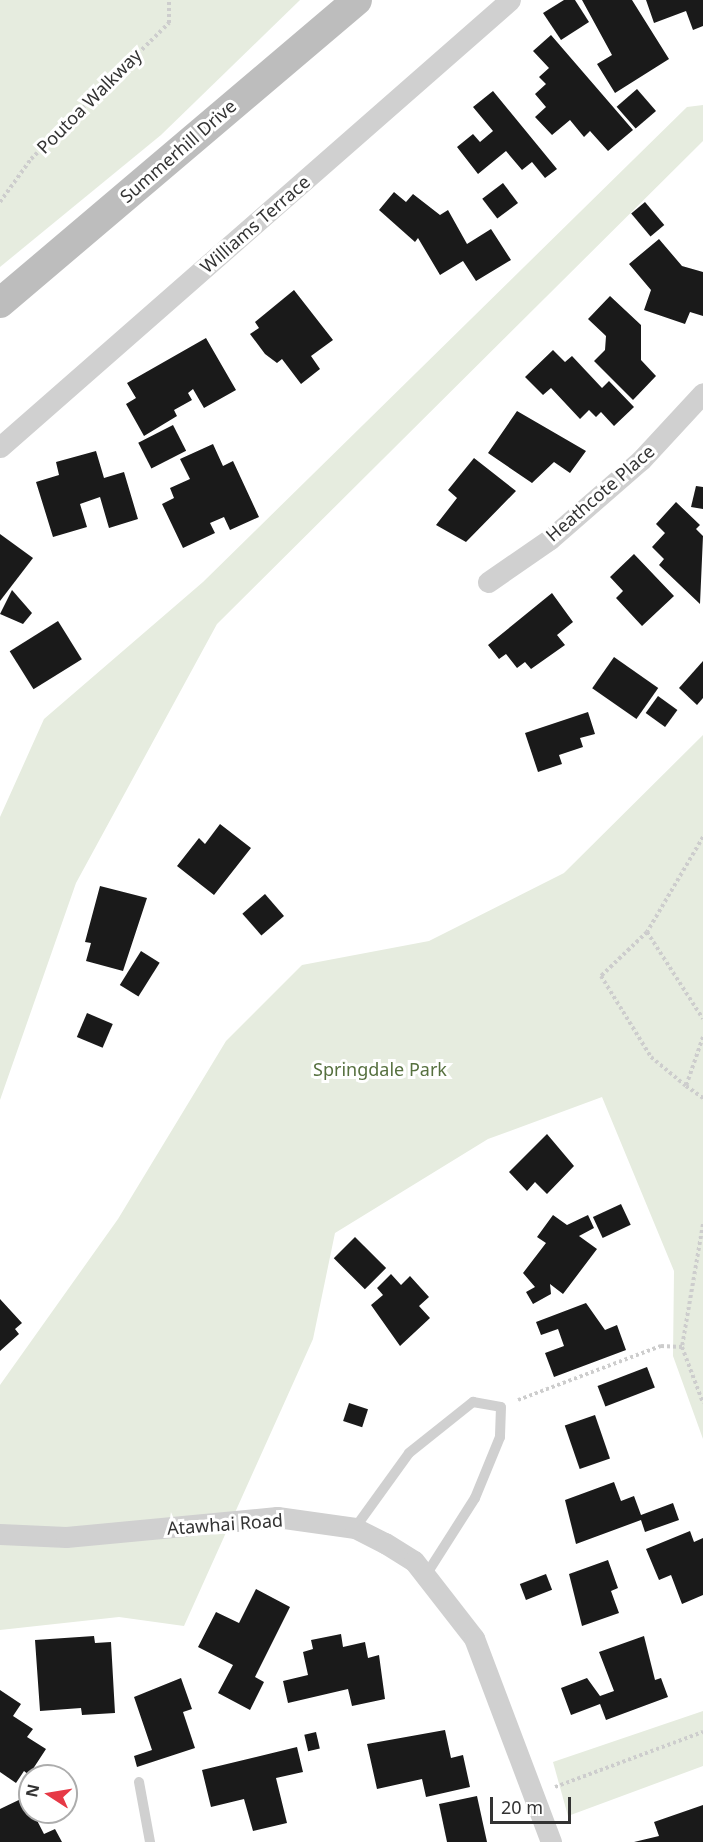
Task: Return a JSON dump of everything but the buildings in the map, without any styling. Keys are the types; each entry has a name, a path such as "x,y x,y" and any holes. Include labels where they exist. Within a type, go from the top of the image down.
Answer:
{"main road":[{"name":"Summerhill Drive","path":"0,303 357,0"}],"street":[{"name":"Williams Terrace","path":"0,447 510,0"},
{"name":"Heathcote Place","path":"488,582 550,539 641,460 703,393"},
{"name":"Atawhai Road","path":"0,1534 66,1537 277,1517 355,1528 414,1561 474,1638 551,1842"}],"lane":[{"path":"355,1528 409,1453 473,1402 501,1407 500,1437 475,1498 426,1575"},
{"path":"139,1782 150,1842"}],"path":[{"name":"Poutoa Walkway","path":"0,202 31,159 169,23 168,0"},
{"path":"703,837 647,932 601,976 651,1057 703,1098"},
{"path":"647,932 703,1019"},
{"path":"686,1086 703,1037"},
{"path":"703,1224 682,1347 703,1403"},
{"path":"501,1407 661,1346 682,1347"},
{"path":"534,1795 703,1732"}],"green space":[{"path":"0,0 300,0 161,135 0,267"},
{"path":"703,105 703,141 217,624 76,883 0,1100 0,817 44,719 203,582 687,107"},
{"name":"Springdale Park","path":"703,735 703,1439 673,1356 674,1271 602,1097 488,1139 335,1233 313,1339 184,1626 119,1617 0,1630 0,1385 118,1219 226,1041 302,965 429,941 564,873"},
{"path":"703,1711 703,1766 568,1816 553,1762"}]}
